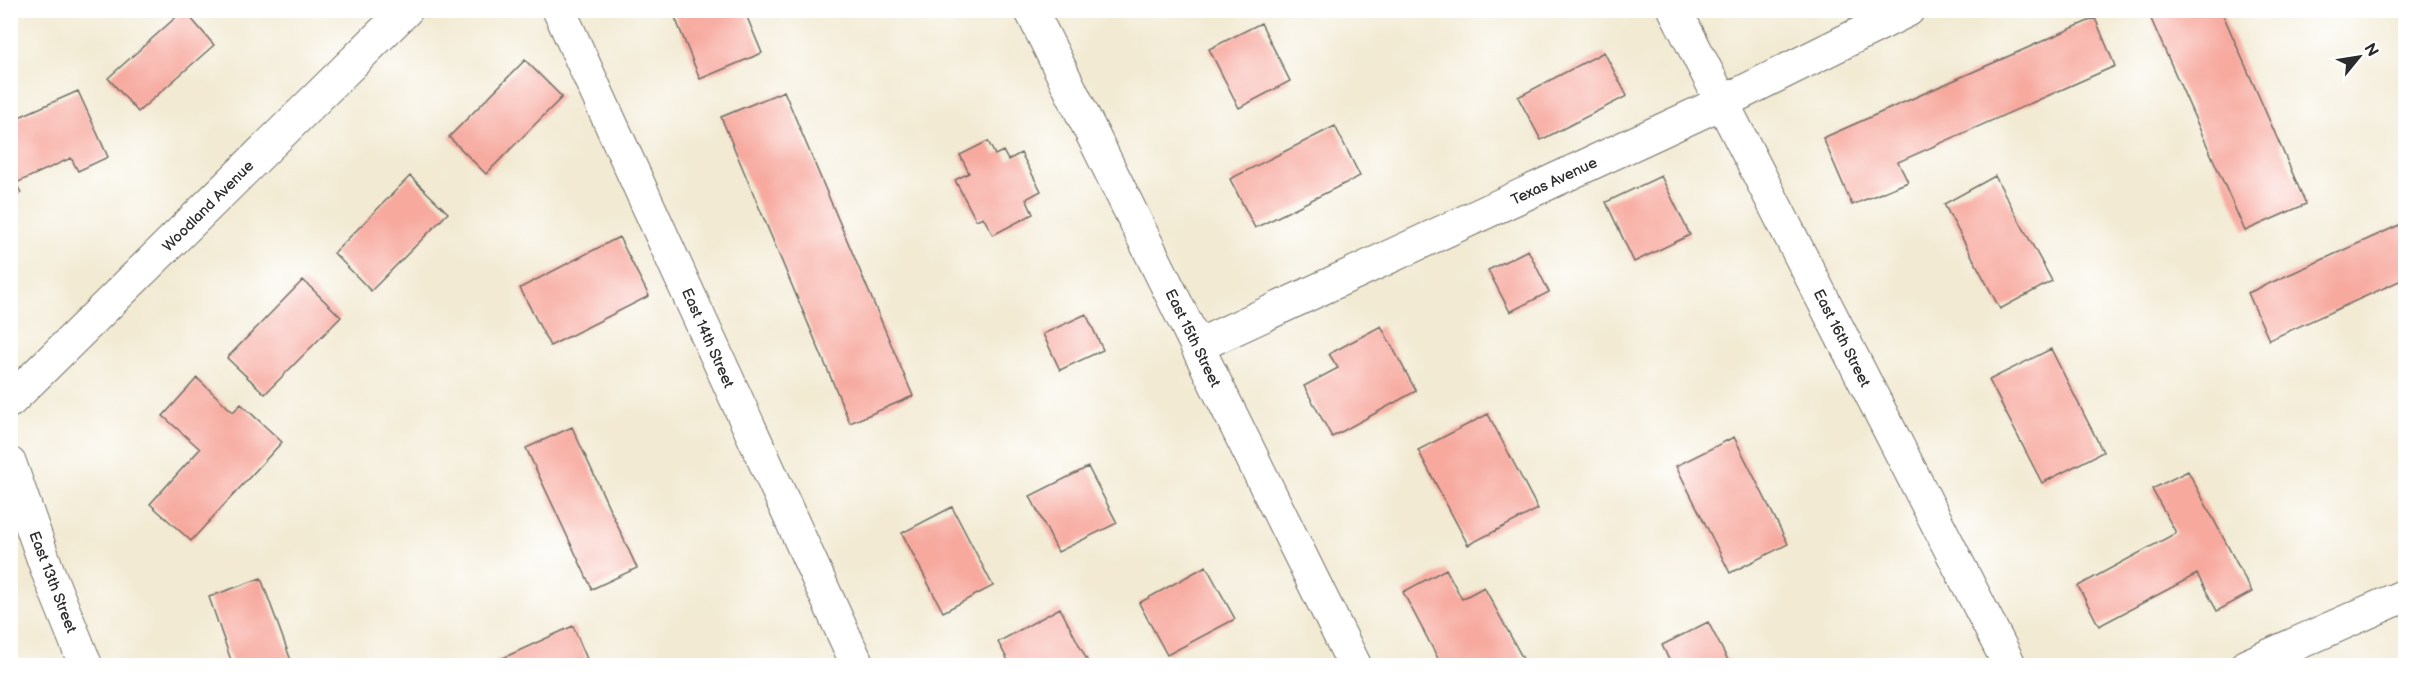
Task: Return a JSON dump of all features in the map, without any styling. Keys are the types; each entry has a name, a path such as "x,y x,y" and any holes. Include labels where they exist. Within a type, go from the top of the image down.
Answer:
{"street":[{"name":"Woodland Avenue","path":"10,401 406,10"},
{"name":"East 14th Street","path":"559,10 858,666"},
{"name":"East 15th Street","path":"1031,10 1355,666"},
{"name":"East 16th Street","path":"1675,10 2010,666"},
{"name":"Texas Avenue","path":"1197,346 1721,103 1908,10"},
{"name":"East 13th Street","path":"10,464 48,572 86,666"},
{"path":"2247,666 2406,595"}],"building":[{"path":"184,10 214,45 138,112 108,78"},
{"path":"672,10 744,10 762,53 700,79"},
{"path":"2147,10 2221,10 2306,204 2245,231"},
{"path":"2095,18 2115,66 1898,162 1908,182 1852,205 1823,138"},
{"path":"1261,23 1290,81 1239,108 1209,49"},
{"path":"1604,52 1627,96 1541,140 1518,97"},
{"path":"525,60 562,97 486,174 449,137"},
{"path":"78,91 108,157 78,171 71,158 16,183 21,193 10,198 10,121"},
{"path":"784,91 913,396 850,423 721,117"},
{"path":"1335,126 1360,176 1255,228 1230,179"},
{"path":"988,141 995,155 1003,151 1008,160 1021,153 1041,191 1026,199 1033,214 993,235 983,217 976,220 955,180 969,173 960,155"},
{"path":"410,176 448,213 371,291 334,253"},
{"path":"1661,176 1690,235 1634,262 1606,202"},
{"path":"1995,176 2052,281 2000,309 1944,204"},
{"path":"2406,222 2406,278 2269,340 2248,293"},
{"path":"619,237 649,296 550,346 520,288"},
{"path":"1528,250 1549,292 1510,312 1488,270"},
{"path":"303,280 341,317 265,394 227,358"},
{"path":"1086,314 1103,350 1060,370 1043,334"},
{"path":"1381,326 1416,391 1332,437 1304,386 1338,368 1329,354"},
{"path":"2051,349 2103,452 2042,483 1989,380"},
{"path":"197,378 233,412 241,404 282,442 191,541 150,504 200,449 163,416"},
{"path":"1488,414 1538,509 1468,545 1418,450"},
{"path":"572,427 637,568 592,589 526,448"},
{"path":"1734,437 1788,544 1730,573 1676,466"},
{"path":"1088,467 1117,523 1058,552 1030,496"},
{"path":"2188,471 2252,592 2217,611 2197,574 2099,626 2078,586 2176,533 2152,489"},
{"path":"952,507 993,586 943,612 902,533"},
{"path":"1206,566 1235,619 1167,655 1139,603"},
{"path":"1446,569 1462,599 1484,587 1523,659 1512,666 1442,666 1403,592"},
{"path":"261,578 293,666 233,666 209,597"},
{"path":"1060,608 1090,666 1011,666 998,642"},
{"path":"1708,622 1731,666 1672,666 1662,645"},
{"path":"573,626 590,666 496,666 494,662"}]}
